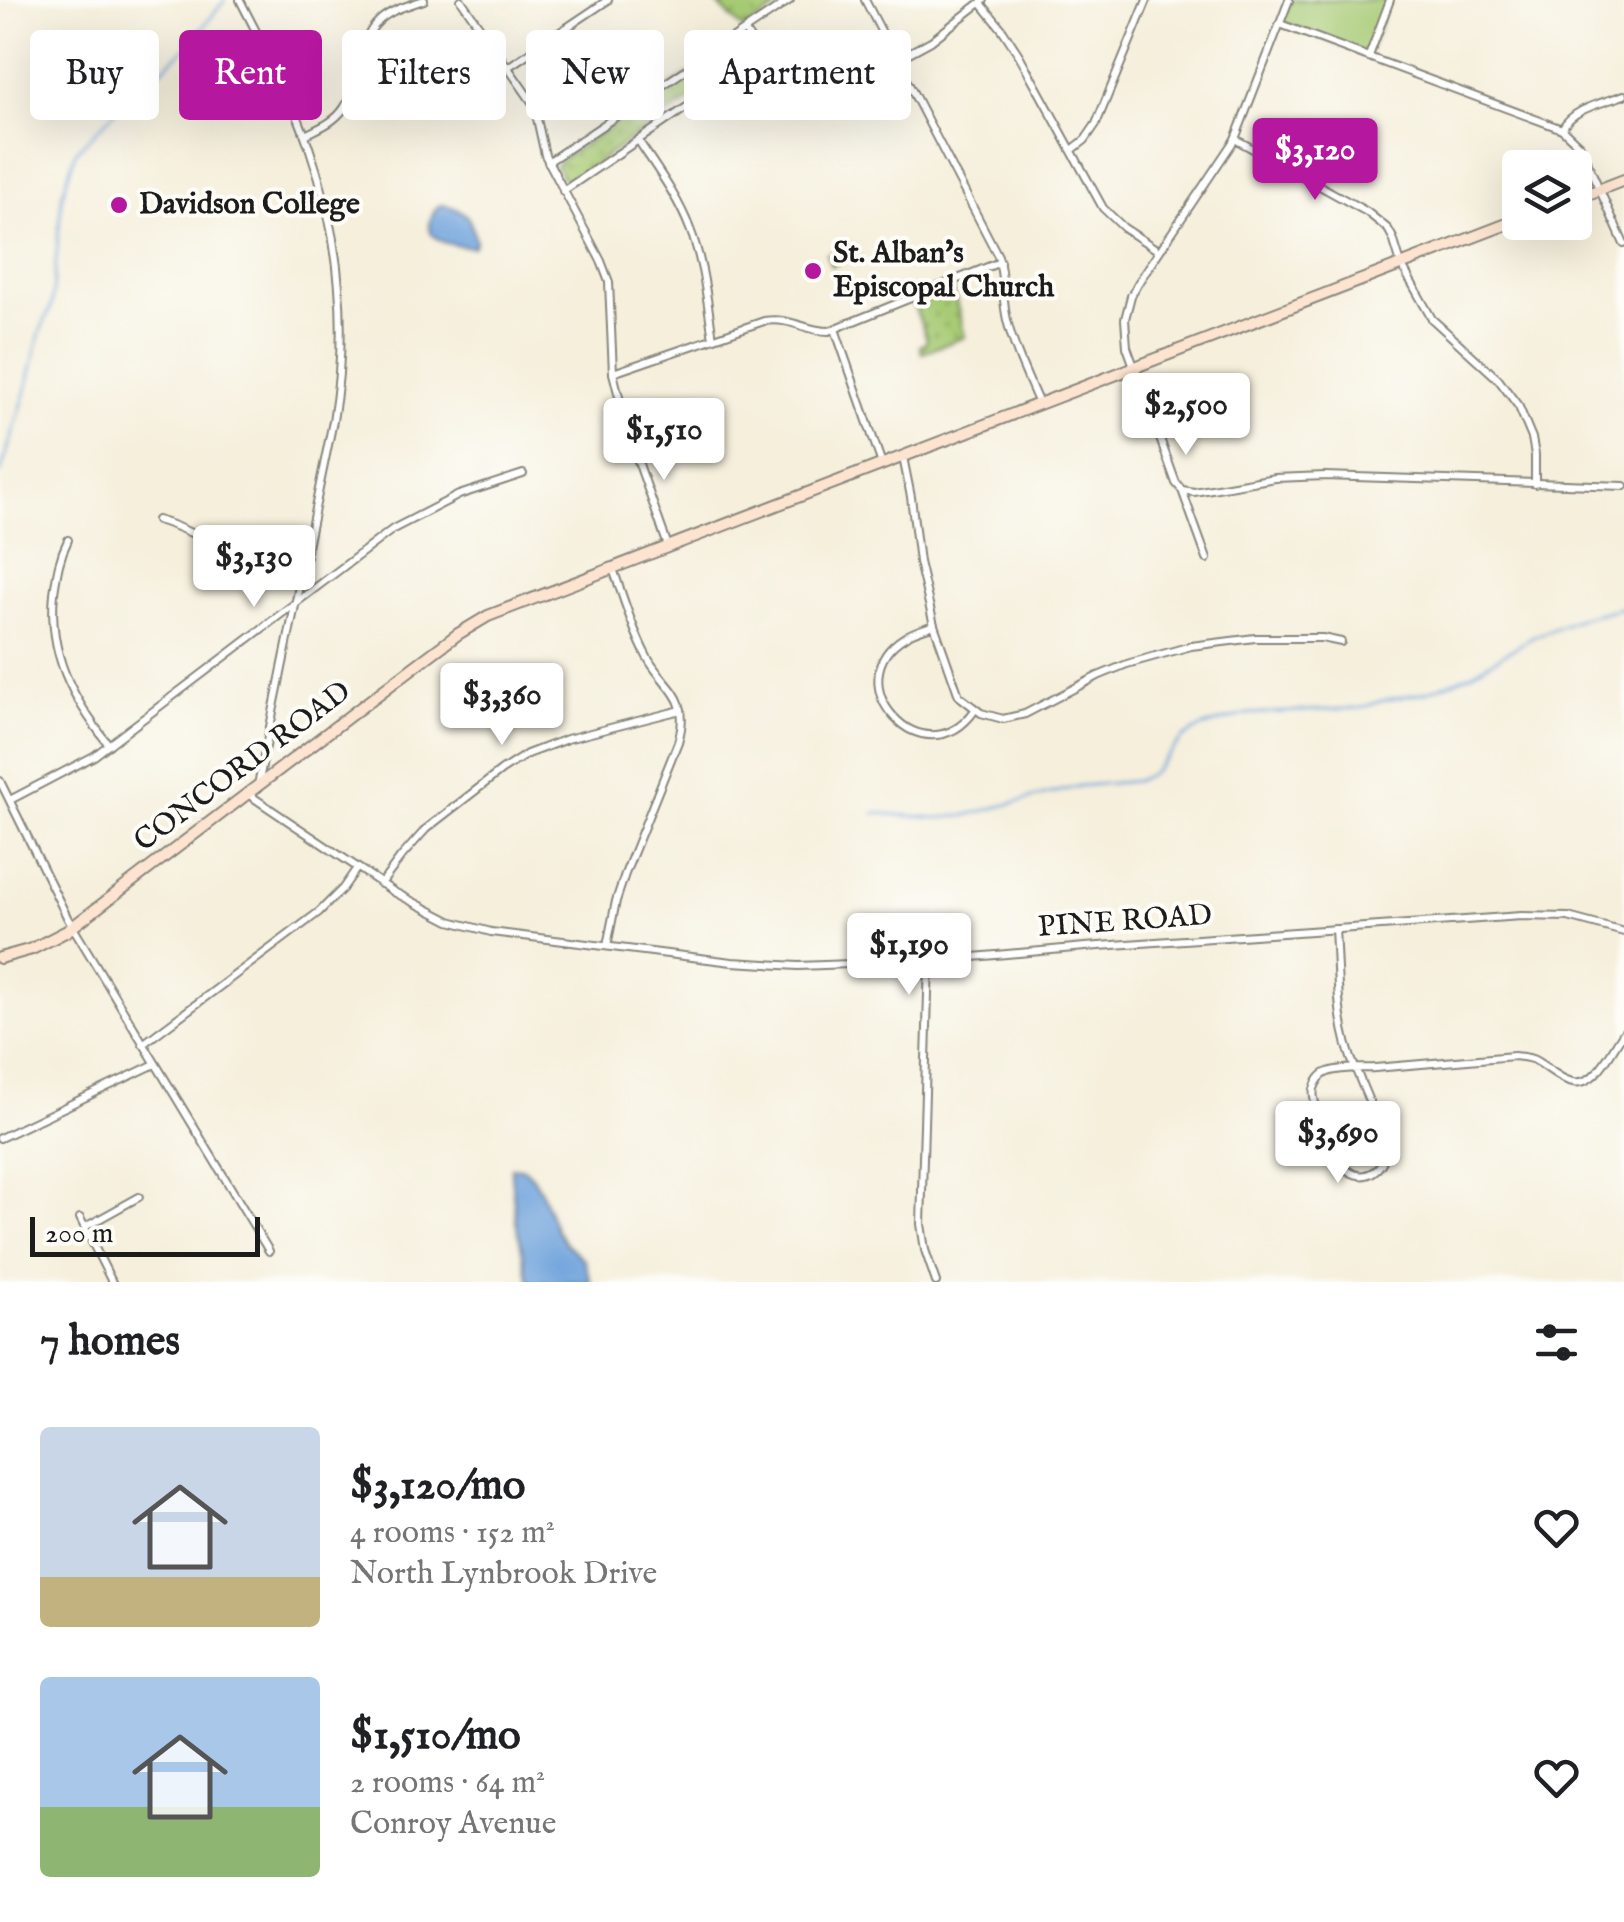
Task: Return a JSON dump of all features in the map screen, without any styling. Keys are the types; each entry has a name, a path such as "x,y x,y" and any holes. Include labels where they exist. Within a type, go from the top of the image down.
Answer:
{"main road":[{"path":"1592,192 1624,180"},
{"name":"CONCORD ROAD","path":"0,958 45,944 72,928 474,624 612,567 1502,227"}],"street":[{"path":"240,0 305,135 334,232 342,315 337,398 298,600 253,790"},
{"path":"305,135 344,109 364,46 376,24 389,14 424,0"},
{"path":"460,0 534,105 548,162 601,261 609,282 613,373 628,433 668,546"},
{"path":"508,67 608,0"},
{"path":"746,30 790,0"},
{"path":"866,0 881,30"},
{"path":"1072,150 1096,124 1147,0"},
{"path":"1207,559 1176,483 1124,332 1128,306 1138,283 1235,139 1290,0"},
{"path":"1369,56 1390,0"},
{"path":"911,52 982,1 1019,55 1103,208 1124,228 1160,251"},
{"path":"1280,24 1562,129 1580,146 1624,244"},
{"path":"548,162 684,72"},
{"path":"911,88 1000,262 1008,323 1039,404"},
{"path":"1562,129 1577,113 1624,95"},
{"path":"563,191 684,109"},
{"path":"1235,139 1378,219 1393,238 1402,264 1432,319 1498,379 1519,407 1532,438 1535,484"},
{"path":"638,140 692,232 713,338"},
{"path":"613,373 772,320 788,320 822,332 835,329 1000,262"},
{"path":"835,329 882,464"},
{"path":"903,456 912,497 918,562 934,625 956,688 975,710 995,718 1017,717 1127,664 1190,646 1255,638 1322,638 1341,642"},
{"path":"10,800 86,762 404,522 459,495 524,474"},
{"path":"1182,490 1194,492 1274,478 1325,476 1624,486"},
{"path":"157,520 239,552 307,557"},
{"path":"68,540 58,559 54,643 69,683 110,745"},
{"path":"607,946 624,874 682,730 674,690 643,650 612,567"},
{"path":"934,625 906,636 885,657 879,678 886,710 902,726 929,735 958,727 975,710"},
{"path":"381,884 426,830 527,754 681,710"},
{"path":"0,781 72,928 268,1251"},
{"name":"PINE ROAD","path":"253,790 357,868 437,916 472,928 711,960 798,966 929,960 1551,915 1588,920 1624,932"},
{"path":"143,1044 319,912 344,888 357,868"},
{"path":"1335,929 1342,1020 1348,1046 1356,1070 1388,1149 1378,1170 1361,1175 1346,1170 1314,1106 1314,1087 1323,1074 1330,1071 1356,1070 1522,1056 1537,1060 1559,1078 1575,1082 1592,1078 1598,1072 1624,1032"},
{"path":"929,960 922,1224 936,1282"},
{"path":"0,1138 154,1064"},
{"path":"85,1227 140,1198"},
{"path":"80,1218 112,1282"}],"green space":[{"path":"713,0 768,0 777,8 744,30"},
{"path":"1291,0 1389,0 1368,55 1282,23"},
{"path":"684,77 684,104 664,117 664,90"},
{"path":"620,120 660,120 571,180 562,178 556,166"},
{"path":"843,240 856,248 859,255 831,266 827,255 836,251"},
{"path":"951,282 965,337 922,353 920,346 927,339 911,298"}],"water":[{"path":"444,205 467,217 476,242 473,247 452,245 432,233 432,217 438,206"},
{"path":"514,1167 525,1169 533,1177 555,1228 584,1260 591,1282 529,1282 516,1222 511,1175"}],"waterway":[{"path":"0,474 40,332 52,305 62,195 76,151 188,46 225,0"},
{"path":"874,813 963,816 1080,786 1136,781 1152,773 1183,738 1202,727 1247,714 1361,708 1426,692 1469,675 1533,637 1580,618 1624,607"}],"place":[{"name":"Davidson College","path":"119,205"},
{"name":"St. Alban's Episcopal Church","path":"813,271"}]}
